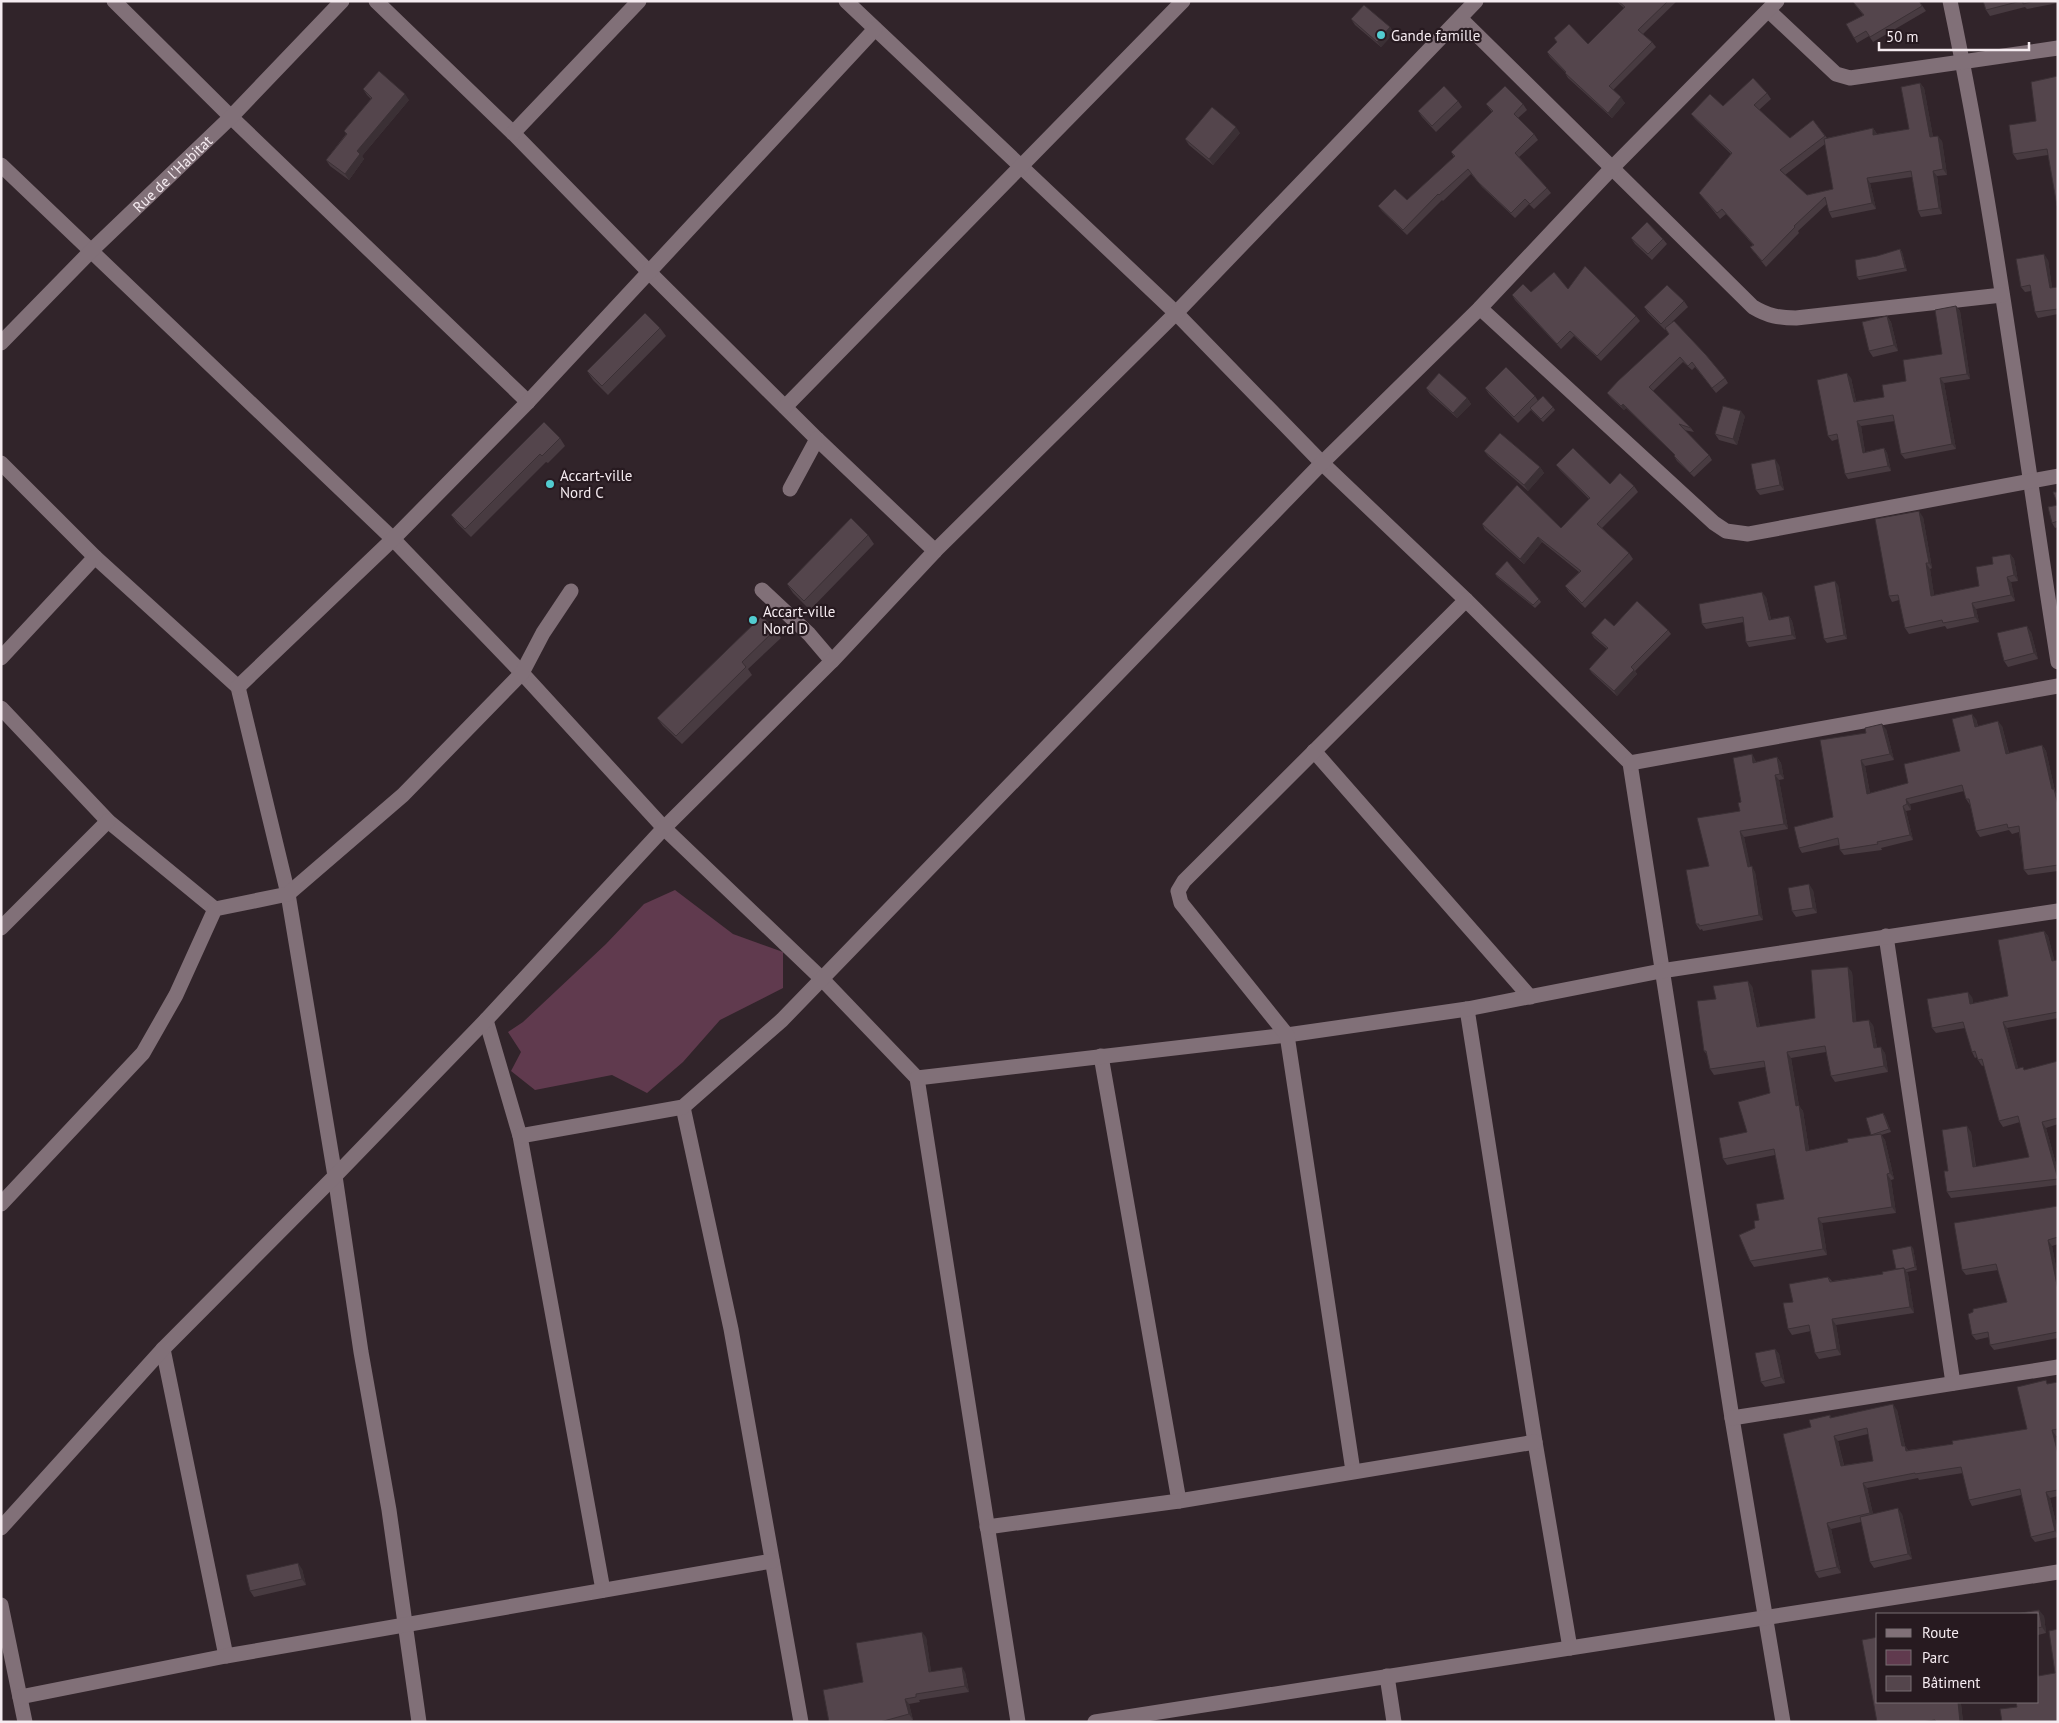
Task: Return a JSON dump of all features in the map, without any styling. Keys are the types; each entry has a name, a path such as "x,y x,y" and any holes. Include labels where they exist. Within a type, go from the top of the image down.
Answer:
{"street":[{"path":"114,1 230,117 528,402"},
{"name":"Rue de l'Habitat","path":"1,343 91,251 230,117 342,1"},
{"path":"376,1 513,132 650,273 817,439 935,551"},
{"path":"513,132 639,1"},
{"path":"846,1 1176,313 1322,463 1466,600 1630,763 1732,1418 1783,1722"},
{"path":"785,407 1183,1"},
{"path":"1,1528 162,1349 335,1176 486,1020 664,828 832,662 935,551 1176,313 1476,1"},
{"path":"1950,1 2002,295 2058,662"},
{"path":"520,1136 683,1107 782,1020 1322,463 1480,308 1612,168 1773,6 1836,74 1850,78 2058,48"},
{"path":"1460,18 1753,307 1767,315 1796,318 2002,295"},
{"path":"238,687 393,539 528,402 875,29"},
{"path":"1,165 393,539 522,673 664,828 822,979 917,1078 1018,1722"},
{"path":"1480,308 1714,523 1726,531 1748,534 2058,476"},
{"path":"790,489 817,439"},
{"path":"1,463 95,557 238,687 288,894 335,1176 361,1352 389,1510 419,1722"},
{"path":"1,658 95,557"},
{"path":"762,590 809,634 832,662"},
{"path":"215,909 288,894 403,796 522,673 542,634 571,592"},
{"path":"1353,1472 1287,1035 1181,903 1178,891 1184,881 1466,600"},
{"path":"1630,763 2058,686"},
{"path":"1,708 108,821 215,909"},
{"path":"1314,751 1530,997"},
{"path":"1,928 108,821"},
{"path":"1,1204 143,1053 176,995 215,909"},
{"path":"917,1078 1287,1035 1466,1009 1661,971 2058,911"},
{"path":"1886,936 1953,1383"},
{"path":"1466,1009 1570,1648"},
{"path":"486,1020 520,1136 603,1590"},
{"path":"1101,1056 1179,1501"},
{"path":"683,1107 731,1329 801,1722"},
{"path":"162,1349 226,1656"},
{"path":"1732,1418 2058,1367"},
{"path":"987,1527 1179,1501 1535,1442"},
{"path":"20,1697 226,1656 772,1561"},
{"path":"1094,1722 2058,1572"},
{"path":"1,1605 25,1722"},
{"path":"1387,1676 1394,1722"}],"green space":[{"path":"675,890 733,934 783,952 783,988 720,1020 683,1062 647,1093 612,1075 535,1090 511,1071 521,1052 508,1032 523,1022 606,944 644,904"}],"building":[{"path":"1618,1 1668,1 1638,30 1652,42 1609,86 1621,97 1608,113 1565,73 1547,52 1557,42 1554,38 1569,24 1588,44 1625,7"},
{"path":"1854,1 1919,1 1922,6 1870,37 1866,31 1854,38 1846,24 1864,15"},
{"path":"1983,1 2021,1 1986,10"},
{"path":"2023,1 2035,1 2023,4"},
{"path":"1364,5 1390,27 1377,42 1351,19"},
{"path":"379,71 405,94 357,151 360,154 345,174 326,160 347,134 344,131 372,98 363,89"},
{"path":"2058,76 2057,206 2047,149 2013,154 2009,125 2036,121 2031,82"},
{"path":"1753,78 1767,93 1754,105 1790,138 1813,120 1825,136 1780,170 1807,195 1833,189 1824,139 1873,128 1873,135 1909,129 1901,87 1920,83 1930,137 1938,136 1943,169 1933,171 1939,208 1918,211 1911,171 1867,178 1872,203 1829,212 1825,197 1794,226 1762,261 1750,247 1754,245 1722,209 1717,213 1699,193 1732,153 1691,114 1710,94 1723,106"},
{"path":"1444,86 1458,101 1432,126 1418,111"},
{"path":"1505,86 1523,104 1514,114 1534,134 1515,153 1547,188 1530,204 1525,199 1511,213 1478,182 1468,169 1438,194 1403,230 1378,206 1395,189 1407,200 1455,156 1451,152 1493,111 1486,104"},
{"path":"1212,107 1236,127 1209,159 1185,139"},
{"path":"1647,222 1663,239 1648,254 1631,238"},
{"path":"1900,249 1905,268 1857,277 1855,260"},
{"path":"2044,254 2050,288 2058,287 2058,309 2035,312 2030,285 2021,287 2016,259"},
{"path":"1585,266 1636,316 1597,356 1570,331 1557,344 1512,295 1523,284 1531,292 1554,272 1568,289"},
{"path":"1667,285 1684,301 1661,324 1644,307"},
{"path":"1956,306 1967,374 1940,378 1952,444 1901,454 1893,415 1857,421 1863,453 1884,448 1888,466 1845,474 1837,434 1828,436 1817,380 1847,373 1854,402 1884,397 1882,385 1906,381 1903,360 1942,354 1935,310"},
{"path":"645,313 660,328 602,386 587,371"},
{"path":"1887,316 1894,345 1869,351 1862,322"},
{"path":"1674,321 1725,378 1712,388 1692,362 1688,366 1680,357 1649,387 1691,428 1679,424 1709,455 1690,473 1675,455 1623,404 1621,406 1607,393 1669,334 1665,328"},
{"path":"1506,367 1535,396 1514,417 1485,388"},
{"path":"1439,373 1467,398 1453,413 1426,388"},
{"path":"1543,396 1553,407 1541,419 1530,408"},
{"path":"1723,406 1741,411 1733,439 1715,434"},
{"path":"544,422 560,438 542,456 540,454 465,529 451,515"},
{"path":"1500,433 1540,467 1524,485 1484,451"},
{"path":"1573,448 1610,484 1620,473 1634,486 1597,524 1629,553 1582,603 1565,586 1581,571 1538,537 1520,559 1482,524 1517,485 1561,528 1590,498 1556,465"},
{"path":"1775,459 1780,485 1756,490 1751,464"},
{"path":"2053,492 2058,492 2058,505"},
{"path":"2058,505 2058,521 2052,523 2048,507"},
{"path":"1919,511 1929,563 1926,563 1931,596 1979,586 1976,567 1993,564 1992,557 2010,554 2014,575 2007,577 2011,595 1972,603 1975,617 1943,623 1942,620 1905,628 1898,595 1889,596 1875,519"},
{"path":"851,518 868,535 804,601 787,584"},
{"path":"1507,561 1539,599 1533,605 1495,574"},
{"path":"1835,581 1844,635 1824,639 1814,586"},
{"path":"1762,592 1769,620 1789,616 1792,635 1746,642 1743,617 1702,624 1699,604"},
{"path":"1637,601 1668,630 1631,667 1634,670 1614,691 1589,669 1608,648 1591,633 1605,618 1614,626"},
{"path":"762,616 775,630 742,662 746,667 676,736 657,718"},
{"path":"2027,626 2034,653 2004,661 1997,633"},
{"path":"1972,714 1975,727 1998,721 2006,754 2042,745 2052,789 2054,789 2058,805 2058,865 2024,870 2019,826 2008,828 2007,824 1976,831 1969,799 1966,799 1962,785 1906,799 1907,804 1903,806 1910,835 1877,842 1878,844 1840,850 1838,838 1799,848 1794,827 1833,817 1820,740 1866,733 1865,728 1882,724 1890,754 1861,760 1867,794 1908,783 1904,764 1960,751 1952,719"},
{"path":"1752,754 1753,763 1777,757 1780,774 1775,775 1784,824 1740,831 1748,867 1752,866 1759,915 1699,926 1699,924 1696,924 1686,870 1709,866 1697,818 1740,811 1738,803 1741,802 1733,758"},
{"path":"1809,884 1813,908 1792,911 1788,888"},
{"path":"2044,931 2052,961 2058,961 2058,1012 2003,1022 2016,1069 2023,1067 2024,1070 2058,1061 2058,1118 2042,1122 2058,1179 1947,1192 1944,1171 1948,1171 1942,1130 1967,1126 1973,1167 2029,1157 2018,1116 1999,1121 1982,1059 1978,1060 1975,1051 1972,1052 1963,1022 1932,1028 1927,999 1968,992 1970,1004 2008,996 1998,940"},
{"path":"1848,967 1853,1022 1869,1020 1874,1048 1881,1047 1884,1066 1831,1076 1825,1046 1787,1052 1796,1106 1799,1105 1806,1151 1848,1142 1847,1139 1881,1134 1890,1173 1887,1174 1892,1207 1818,1218 1823,1249 1750,1261 1739,1235 1755,1228 1754,1221 1759,1220 1756,1204 1784,1199 1774,1149 1723,1159 1719,1138 1747,1132 1738,1102 1770,1093 1764,1061 1710,1069 1706,1051 1704,1051 1697,1001 1716,999 1713,986 1748,981 1757,1027 1815,1018 1811,970"},
{"path":"1883,1113 1889,1129 1871,1135 1866,1118"},
{"path":"2058,1206 2058,1237 2048,1240 2058,1290 2058,1332 1990,1345 1988,1332 1972,1335 1968,1314 1973,1312 1973,1309 2007,1302 1996,1264 1962,1270 1954,1223"},
{"path":"1911,1246 1915,1267 1905,1270 1904,1268 1896,1269 1892,1250"},
{"path":"1904,1268 1910,1307 1832,1319 1837,1349 1815,1353 1809,1325 1788,1329 1783,1303 1793,1302 1789,1284 1828,1277 1830,1282 1883,1274 1882,1272"},
{"path":"1775,1349 1781,1377 1761,1382 1755,1353"},
{"path":"2046,1380 2047,1384 2058,1382 2058,1429 2052,1430 2058,1454 2058,1490 2046,1492 2055,1531 2031,1537 2020,1489 1969,1500 1961,1467 1915,1473 1863,1483 1870,1513 1827,1523 1837,1567 1815,1572 1783,1434 1811,1427 1809,1420 1830,1415 1830,1418 1893,1404 1902,1446 1905,1446 1906,1451 1953,1444 1952,1441 2027,1429 2017,1387","holes":["1867,1428 1873,1461 1841,1466 1834,1436"]},
{"path":"1898,1508 1908,1554 1870,1562 1860,1517"},
{"path":"298,1563 302,1579 250,1591 246,1575"},
{"path":"2039,1610 2042,1627 2039,1628 2039,1613 2021,1613"},
{"path":"2058,1629 2058,1722 2002,1722 2000,1709 2017,1707 2016,1703 2039,1703 2039,1676 2055,1673 2049,1631"},
{"path":"922,1632 929,1672 962,1667 965,1686 916,1694 916,1697 905,1699 909,1714 880,1722 829,1722 823,1690 863,1682 856,1643"},
{"path":"1876,1637 1876,1703 1958,1703 1960,1722 1936,1722 1935,1720 1921,1722 1877,1722 1862,1640"}],"place":[{"name":"Gande famille","path":"1381,35"},
{"name":"Accart-ville Nord C","path":"550,484"},
{"name":"Accart-ville Nord D","path":"753,620"}]}
